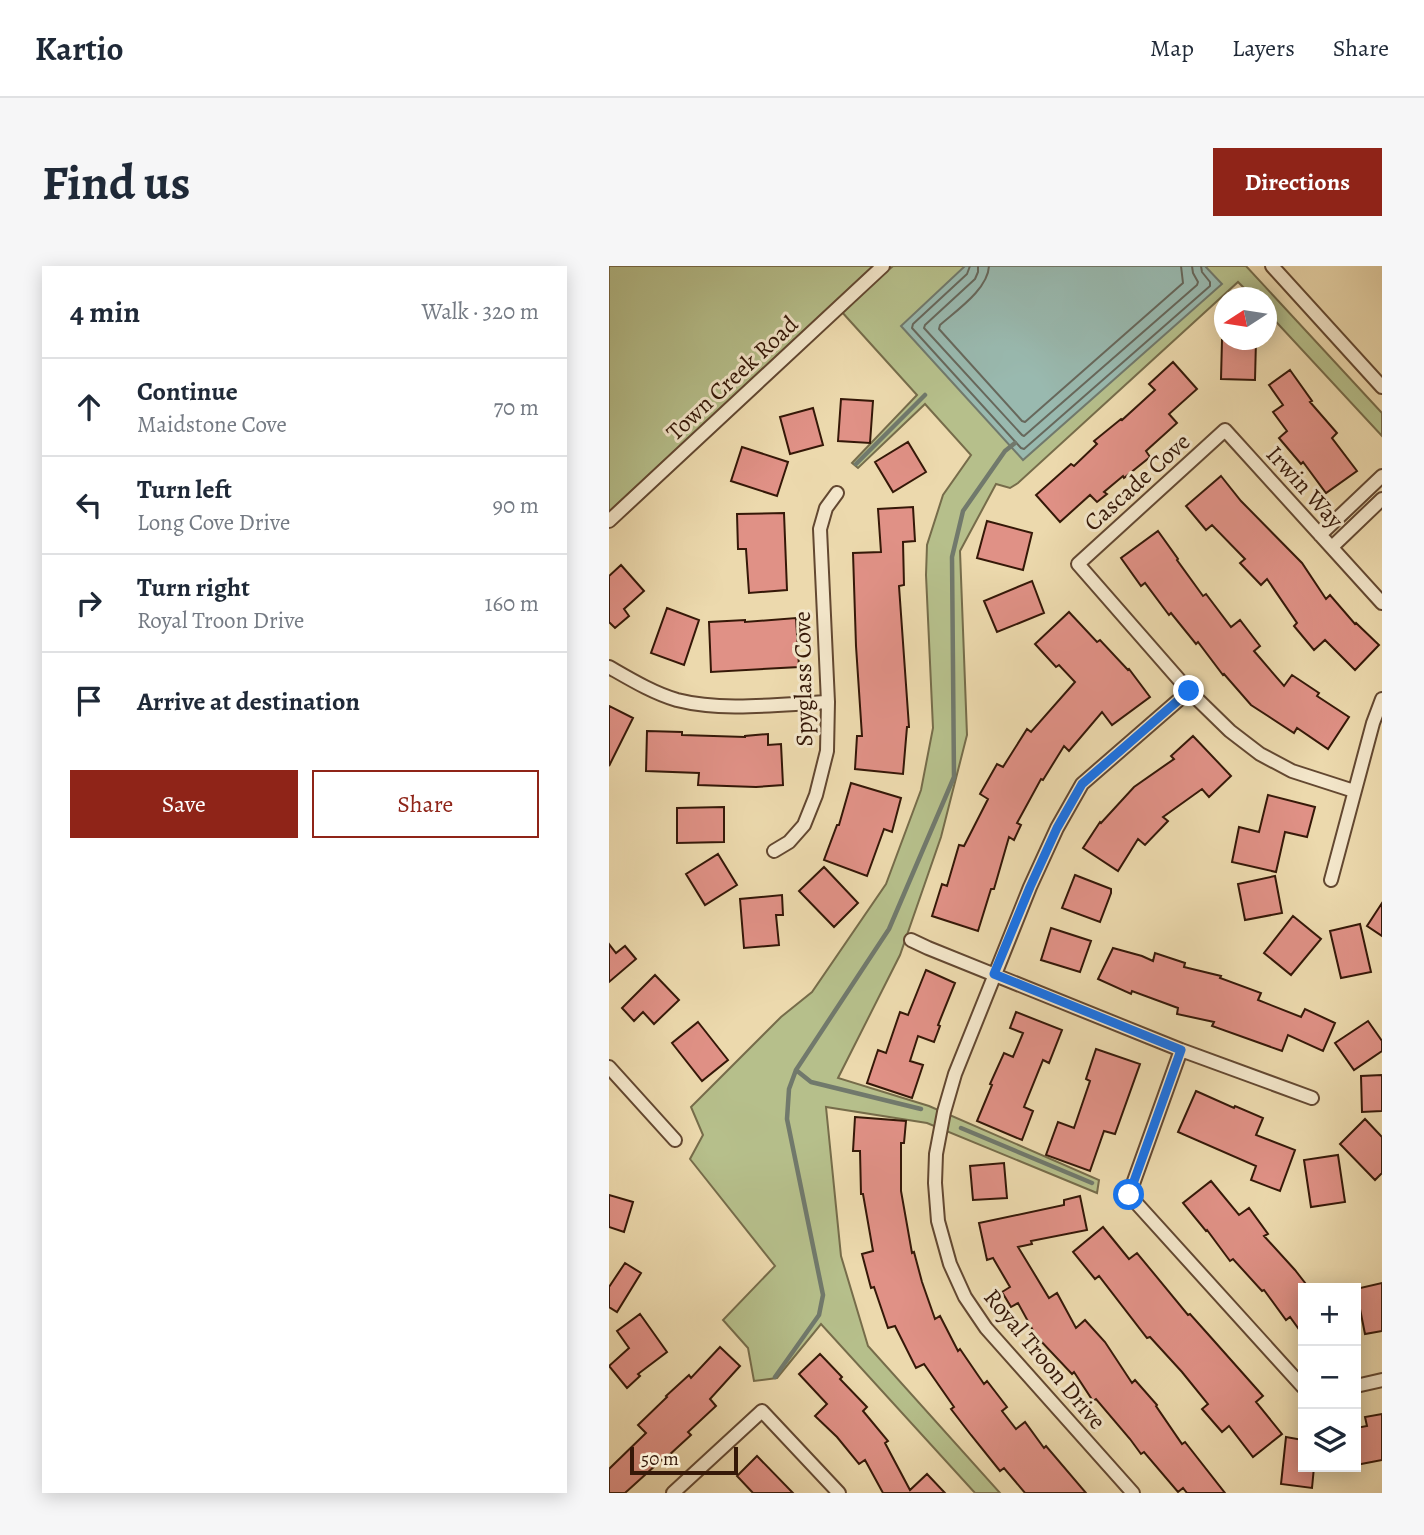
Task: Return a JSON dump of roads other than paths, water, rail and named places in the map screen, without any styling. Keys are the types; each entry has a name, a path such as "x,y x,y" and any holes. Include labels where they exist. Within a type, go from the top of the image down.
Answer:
{"street":[{"name":"Town Creek Road","path":"609,521 883,266"},
{"path":"1272,266 1382,387"},
{"name":"Irwin Way","path":"1225,430 1382,603"},
{"name":"Cascade Cove","path":"1189,691 1078,564 1225,430"},
{"path":"1320,535 1382,475"},
{"name":"Spyglass Cove","path":"774,851 789,842 804,825 816,795 827,751 828,702 820,529 826,508 837,493"},
{"path":"1332,548 1382,499"},
{"path":"609,667 639,685 676,699 712,706 828,702"},
{"path":"1189,691 1230,732 1260,754 1292,771 1354,791"},
{"name":"Royal Troon Drive","path":"1133,1493 986,1328 965,1297 950,1264 938,1221 936,1154 955,1074 1030,887 1057,828 1082,784 1189,691"},
{"path":"1331,880 1373,723 1382,699"},
{"path":"911,940 1181,1050 1312,1098"},
{"path":"1181,1050 1129,1195 1298,1381"},
{"path":"609,1068 675,1140"},
{"path":"1361,1385 1382,1380"},
{"path":"673,1493 762,1411 838,1493"}],"water":[{"path":"965,266 1205,266 1222,284 1214,287 1214,291 1023,460 901,326"}],"waterway":[{"path":"856,464 925,395"},
{"path":"775,1377 819,1315 823,1295 787,1119 789,1089 796,1070 889,929 954,777 952,557 963,511 1005,451 1015,443"},
{"path":"796,1070 811,1082 921,1109"},
{"path":"961,1128 1092,1183"}]}
